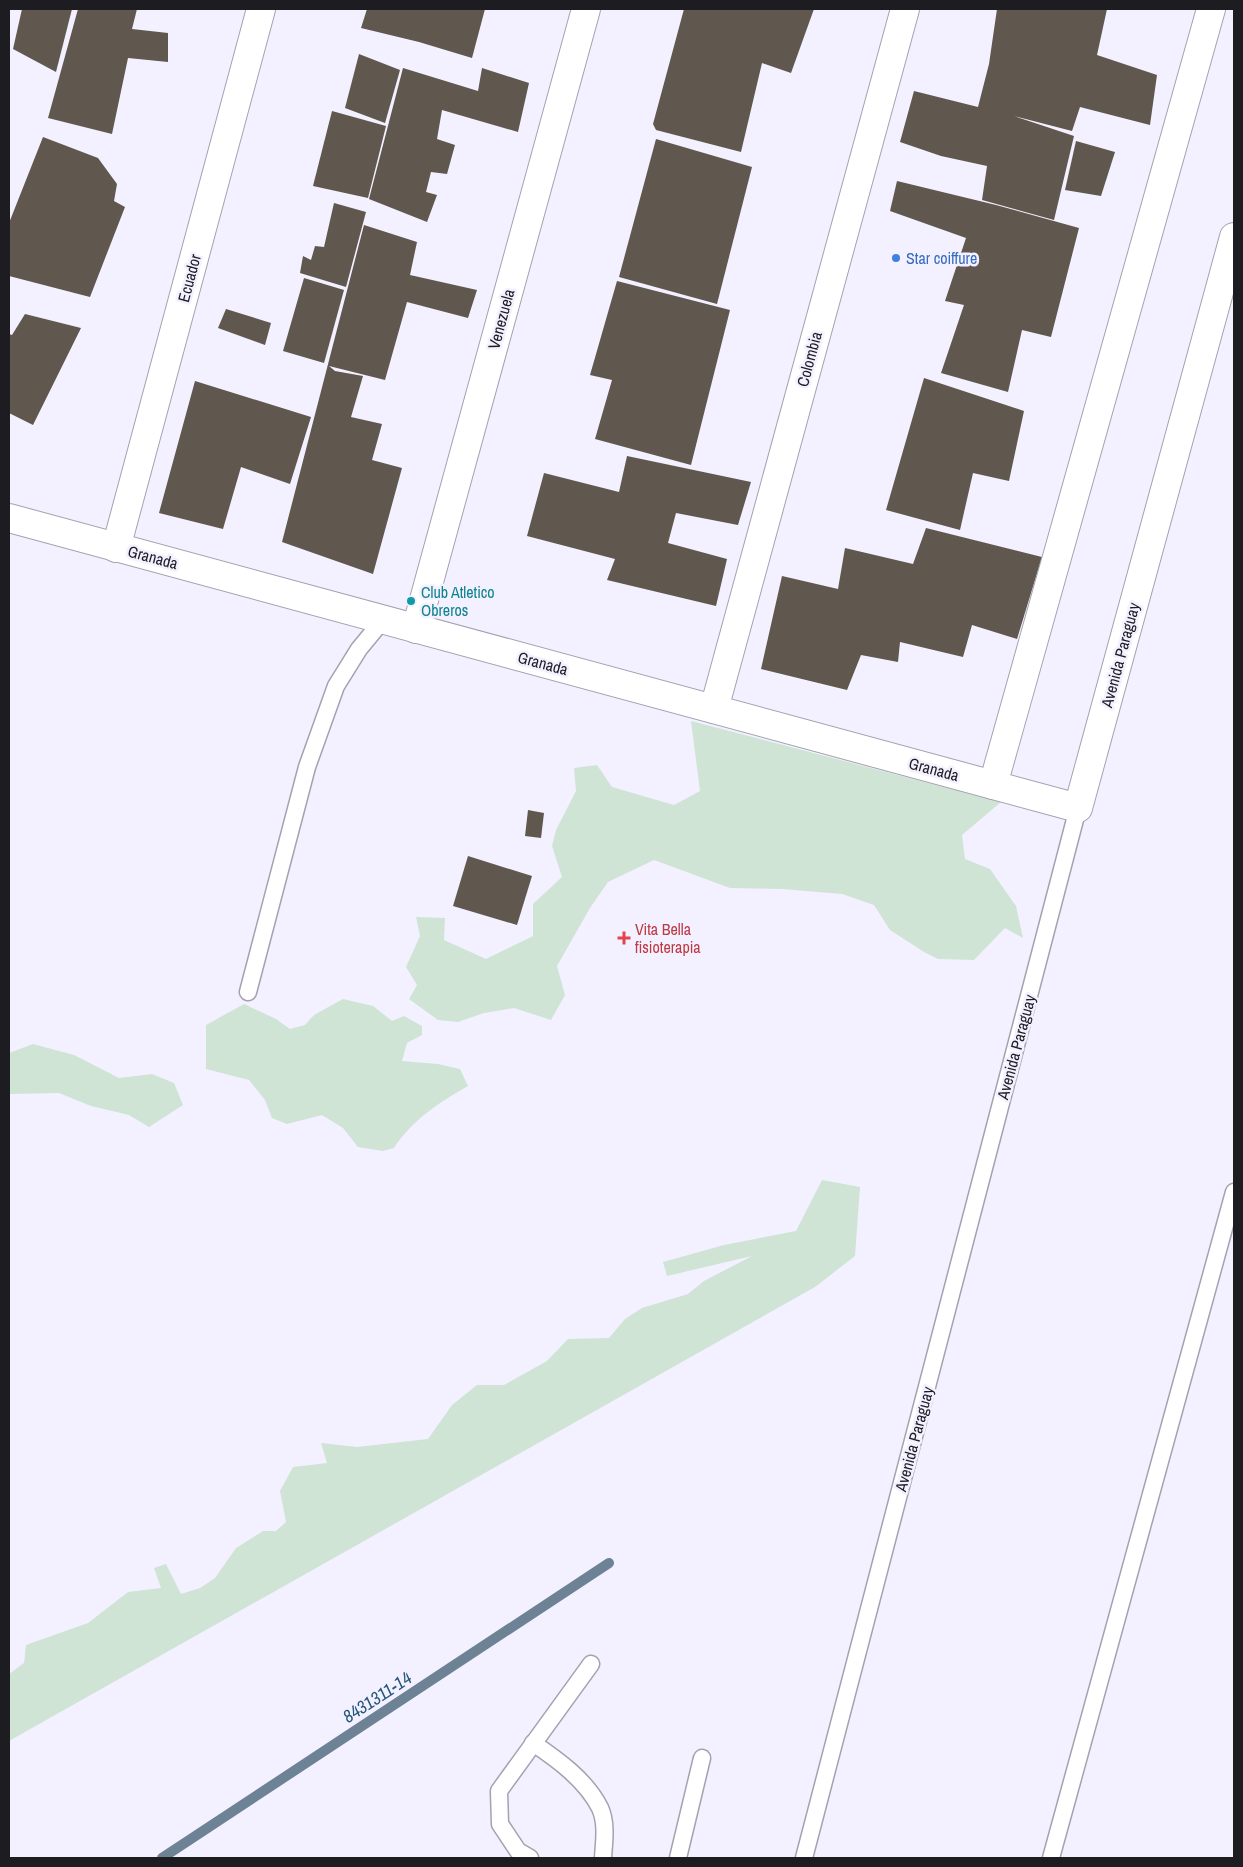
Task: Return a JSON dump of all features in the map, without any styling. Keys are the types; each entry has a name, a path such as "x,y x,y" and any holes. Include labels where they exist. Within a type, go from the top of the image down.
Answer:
{"street":[{"name":"Ecuador","path":"116,548 261,9"},
{"name":"Venezuela","path":"416,629 586,9"},
{"name":"Colombia","path":"714,710 905,9"},
{"path":"993,785 1211,9"},
{"name":"Avenida Paraguay","path":"1078,808 1234,237"},
{"name":"Granada","path":"9,518 1078,808"}],"lane":[{"path":"248,992 308,767 336,686 359,649 383,620"},
{"name":"Avenida Paraguay","path":"804,1858 1078,808"},
{"path":"1052,1858 1234,1192"},
{"path":"530,1858 518,1851 500,1824 499,1791 591,1664"},
{"path":"533,1743 560,1762 582,1783 600,1809 605,1828 603,1858"},
{"path":"678,1858 702,1758"}],"green space":[{"path":"691,721 1001,802 962,835 965,859 990,869 1016,906 1023,938 1005,928 974,960 938,959 890,930 874,905 842,894 782,889 730,888 654,860 608,882 590,908 557,966 565,995 551,1020 514,1008 484,1013 458,1022 438,1020 409,999 417,985 406,967 420,936 416,917 445,918 444,940 486,959 533,936 533,904 562,877 552,846 556,830 576,791 574,768 597,765 612,787 674,805 700,791"},
{"path":"343,999 373,1006 392,1021 404,1016 422,1026 422,1035 407,1043 402,1061 438,1064 460,1069 468,1086 447,1098 418,1120 394,1148 383,1151 358,1147 343,1128 322,1115 287,1124 272,1118 265,1100 249,1080 206,1069 206,1025 244,1004 276,1019 290,1029 305,1025 314,1015"},
{"path":"33,1044 74,1055 119,1078 152,1074 174,1083 183,1105 149,1127 129,1115 91,1106 59,1093 9,1094 9,1053"},
{"path":"822,1180 860,1187 855,1256 815,1287 9,1741 9,1674 24,1663 26,1645 88,1623 128,1592 161,1588 154,1568 166,1564 181,1594 200,1588 215,1578 236,1548 263,1531 276,1531 286,1522 280,1491 293,1467 327,1463 321,1443 357,1447 428,1439 452,1405 477,1385 504,1385 547,1361 568,1339 609,1338 625,1319 642,1308 688,1294 704,1281 752,1256 667,1276 663,1262 724,1245 796,1231"}],"building":[{"path":"22,9 72,9 56,72 13,49"},
{"path":"78,9 137,9 132,29 168,33 168,62 128,58 112,134 48,118"},
{"path":"367,9 485,9 472,58 419,42 361,28"},
{"path":"684,9 814,9 791,73 762,63 741,152 656,130 653,124"},
{"path":"997,9 1107,9 1097,55 1157,75 1150,125 1080,107 1072,131 1014,116 1074,136 1054,220 982,200 987,166 941,156 900,142 914,91 978,107 989,64"},
{"path":"359,54 400,70 385,123 345,108"},
{"path":"403,68 478,91 482,68 529,83 518,132 442,110 437,139 455,145 447,174 431,172 426,192 437,195 427,222 369,199"},
{"path":"332,111 386,126 368,198 313,186"},
{"path":"43,137 98,158 117,184 114,201 125,207 90,297 9,276 9,223"},
{"path":"656,139 752,167 717,304 619,277"},
{"path":"1076,141 1115,152 1101,196 1065,190"},
{"path":"897,181 996,205 1079,228 1051,337 1022,330 1008,392 941,373 964,305 945,301 966,238 890,211"},
{"path":"334,203 366,212 346,287 300,273 303,256 311,260 315,246 324,247"},
{"path":"364,225 417,242 410,275 477,290 468,318 407,302 385,380 329,366 335,371 363,376 351,417 382,424 372,460 402,468 373,574 282,542"},
{"path":"304,278 344,290 324,363 283,351"},
{"path":"617,281 730,310 691,465 595,439 612,380 590,375"},
{"path":"226,309 271,323 265,345 218,328"},
{"path":"25,314 81,328 33,425 9,413 9,334 12,335"},
{"path":"924,378 1024,411 1009,481 973,473 960,530 886,510"},
{"path":"195,381 311,417 290,484 241,467 223,529 159,513"},
{"path":"627,456 751,482 738,525 676,513 668,543 727,559 716,606 607,580 615,559 527,536 544,473 619,492"},
{"path":"926,528 1042,557 1017,639 972,625 963,657 900,642 898,662 861,655 847,690 761,669 782,576 838,589 845,548 913,564"},
{"path":"528,810 544,813 541,838 525,836"},
{"path":"468,856 532,876 517,925 453,906"}],"waterway":[{"name":"8431311-14","path":"162,1858 609,1563"}],"place":[{"name":"Star coiffure","path":"896,258"},
{"name":"Club Atletico Obreros","path":"411,601"},
{"name":"Vita Bella fisioterapia","path":"624,938"}]}
